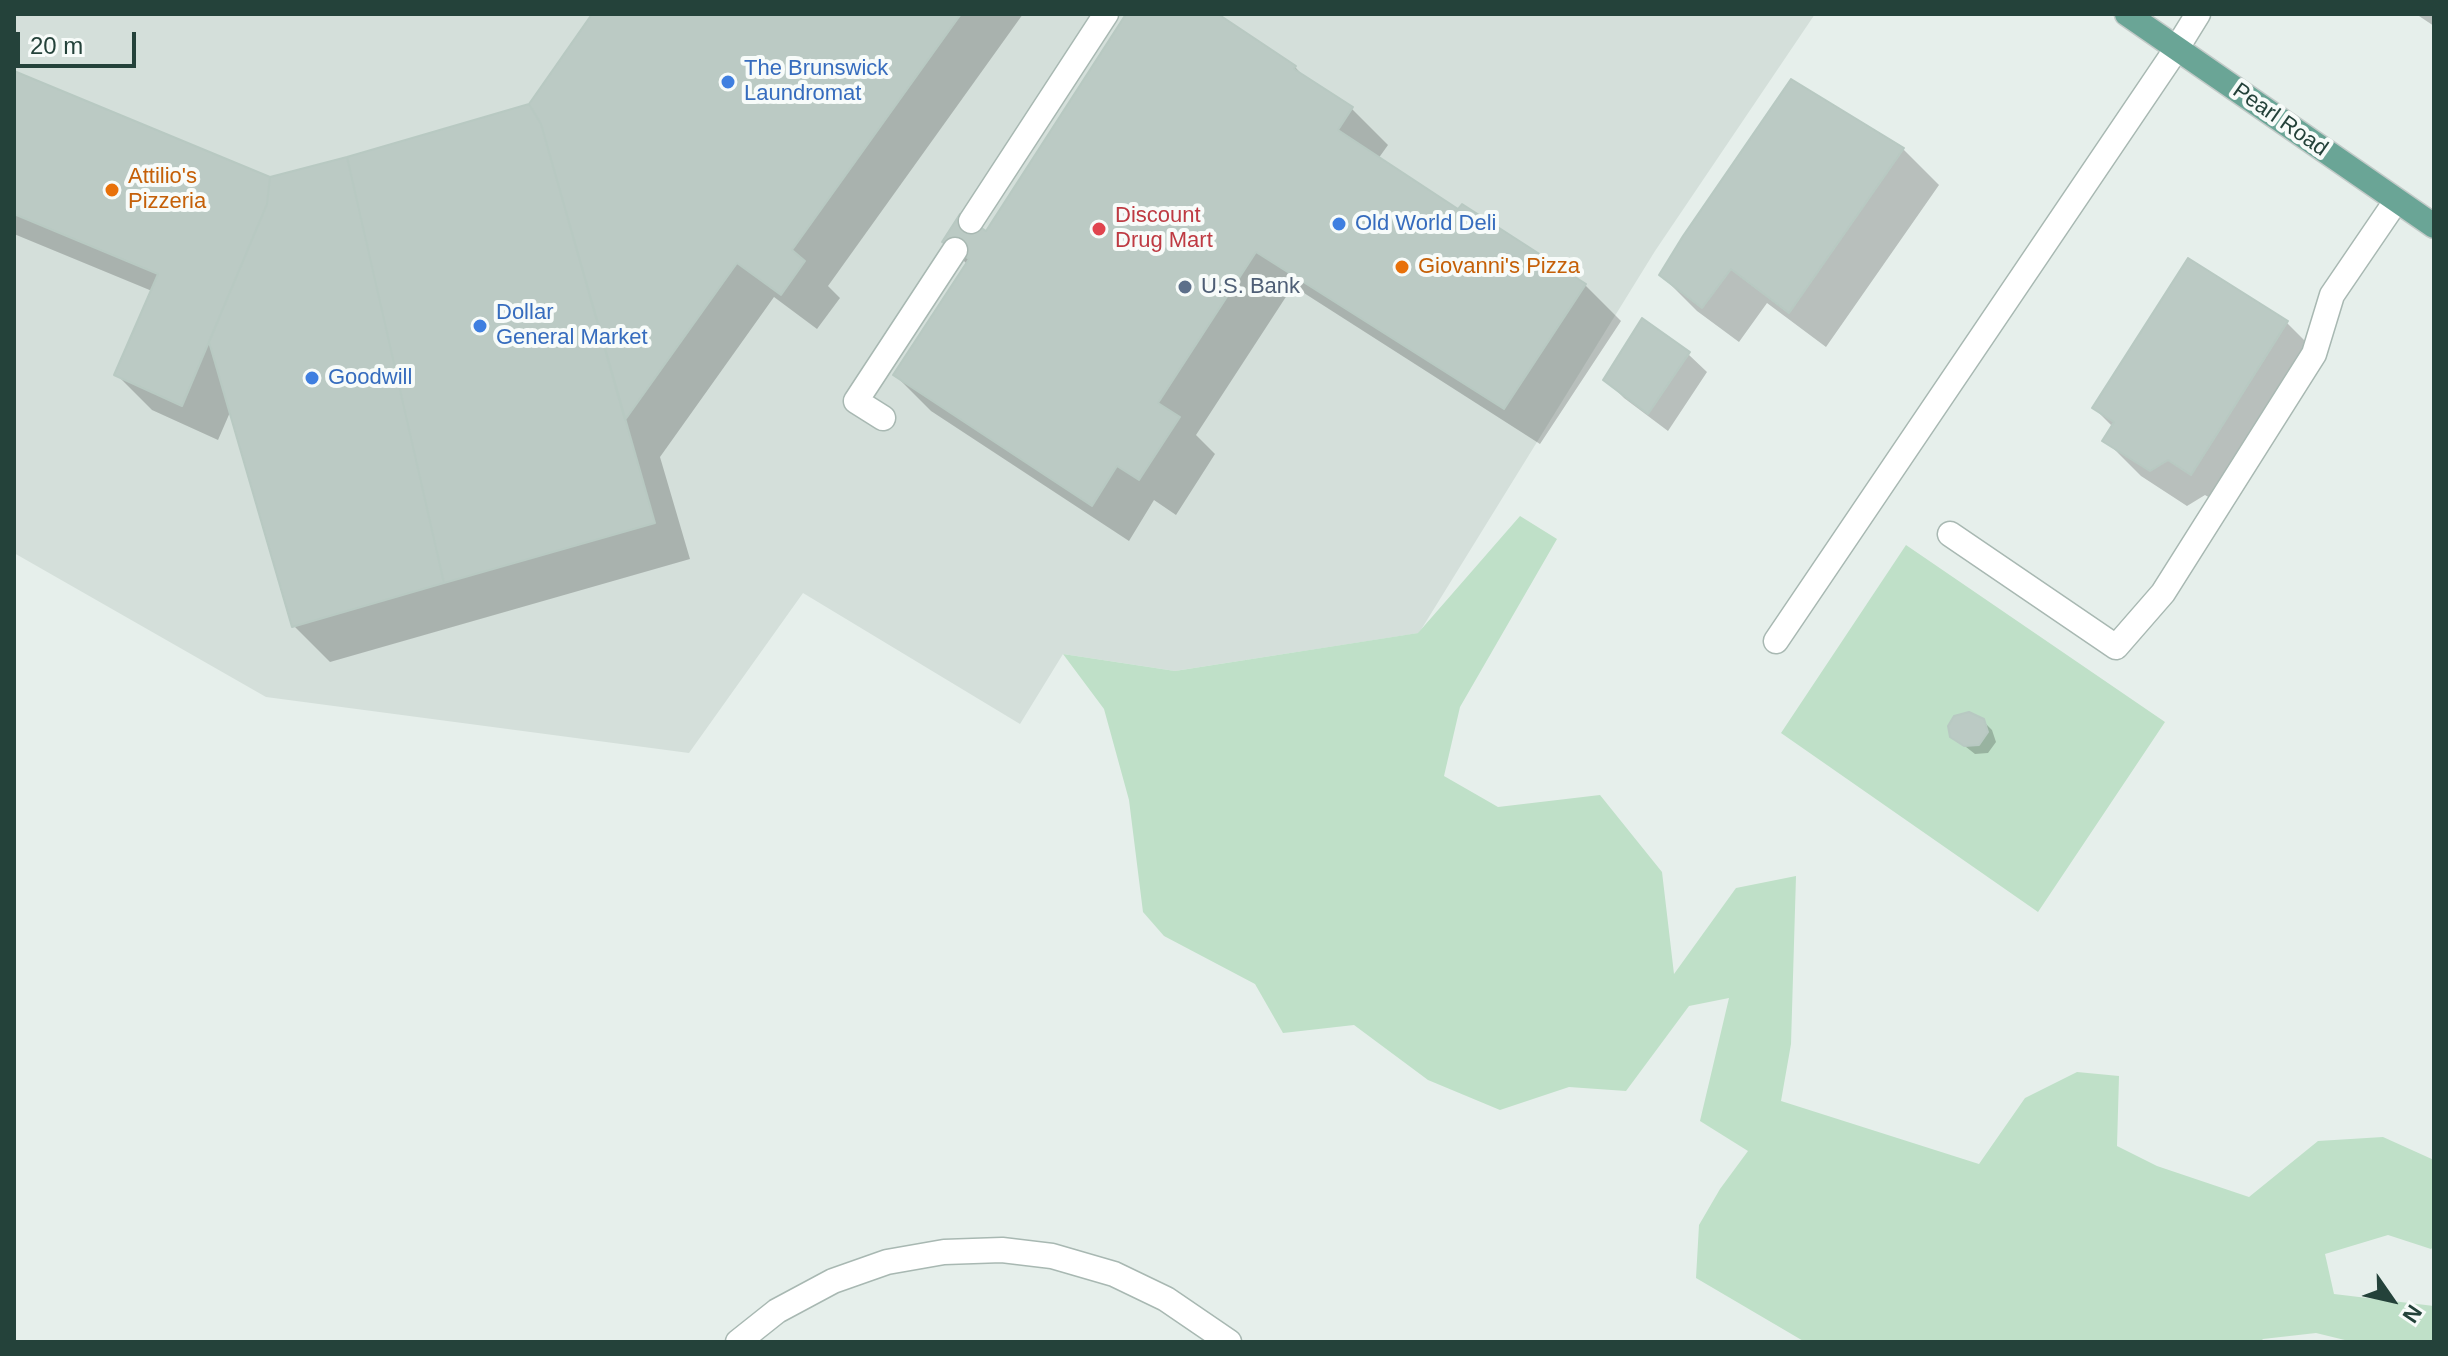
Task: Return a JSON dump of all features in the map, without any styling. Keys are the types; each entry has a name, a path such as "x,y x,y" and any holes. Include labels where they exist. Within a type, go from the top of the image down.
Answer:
{"main road":[{"name":"Pearl Road","path":"2127,14 2434,226"}],"street":[{"path":"971,221 1106,14"},
{"path":"1776,641 2198,14"},
{"path":"1950,534 2116,647 2163,593 2314,354 2332,295 2396,201"},
{"path":"883,418 856,401 955,250"},
{"path":"738,1342 777,1311 833,1281 887,1262 944,1252 1002,1250 1052,1256 1114,1274 1166,1299 1229,1342"}],"shaded area":[{"path":"14,14 1815,14 1655,251 1419,633 1175,671 1063,654 1020,724 803,593 689,753 266,697 14,553"}],"green space":[{"path":"1520,516 1557,539 1460,707 1444,776 1498,807 1600,795 1662,872 1674,974 1736,888 1796,876 1791,1044 1781,1101 1979,1164 2025,1098 2077,1072 2119,1076 2117,1146 2157,1166 2249,1197 2318,1141 2383,1137 2434,1160 2434,1246 2431,1249 2388,1235 2325,1254 2334,1294 2434,1306 2434,1342 2353,1342 2316,1333 2263,1339 2260,1342 1805,1342 1696,1278 1699,1225 1748,1151 1700,1121 1729,998 1689,1006 1626,1091 1569,1087 1500,1110 1428,1080 1354,1025 1283,1033 1255,984 1164,936 1143,912 1129,800 1104,709 1063,654 1175,671 1418,633"},
{"path":"1906,545 2165,722 2038,912 1781,733"}],"building":[{"path":"592,14 961,14 792,250 805,261 781,295 737,263 625,420 541,124 529,104"},
{"path":"1126,14 1218,14 1353,107 1338,130 1458,209 1462,204 1586,284 1504,409 1256,252 1158,403 1180,417 1139,480 1117,466 1092,506 893,375 969,259 942,242 960,214 986,231"},
{"path":"14,71 270,177 267,204 182,406 114,375 158,274 14,214"},
{"path":"1791,79 1904,148 1789,313 1731,269 1702,308 1659,275"},
{"path":"529,104 541,124 655,523 444,583 347,157"},
{"path":"347,157 444,583 292,627 209,342 267,204 270,177"},
{"path":"2188,258 2288,321 2191,475 2168,460 2150,471 2102,441 2114,422 2092,408"},
{"path":"1642,318 1690,352 1648,414 1603,380"},
{"path":"1969,712 1984,719 1988,732 1979,745 1964,746 1950,737 1948,726 1954,716"}],"place":[{"name":"The Brunswick Laundromat","path":"728,82"},
{"name":"Attilio's Pizzeria","path":"112,190"},
{"name":"Old World Deli","path":"1339,224"},
{"name":"Discount Drug Mart","path":"1099,229"},
{"name":"Giovanni's Pizza","path":"1402,267"},
{"name":"U.S. Bank","path":"1185,287"},
{"name":"Dollar General Market","path":"480,326"},
{"name":"Goodwill","path":"312,378"}]}
